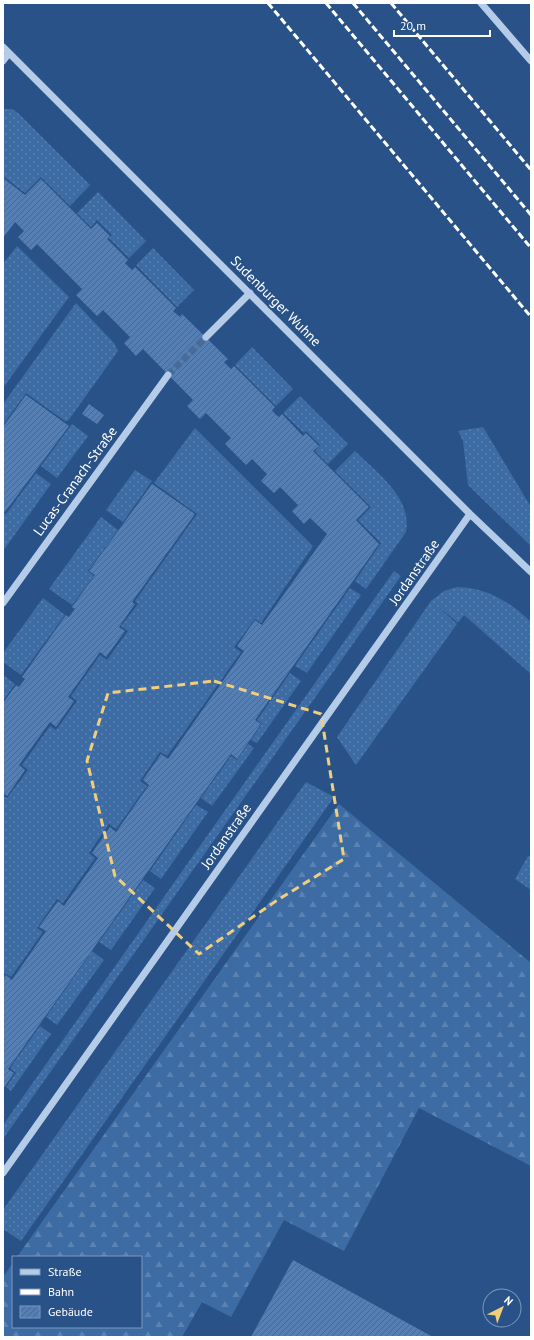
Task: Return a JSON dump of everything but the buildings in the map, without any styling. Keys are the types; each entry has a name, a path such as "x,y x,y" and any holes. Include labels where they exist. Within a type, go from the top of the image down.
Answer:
{"street":[{"path":"481,3 531,61"},
{"name":"Sudenburger Wuhne","path":"3,47 470,514 531,572"},
{"path":"3,61 9,53"},
{"path":"206,337 250,293"},
{"name":"Lucas-Cranach-Straße","path":"3,602 168,375"},
{"name":"Jordanstraße","path":"3,1173 470,514"}],"highlighted area":[{"path":"214,681 321,714 344,859 276,901 199,954 115,876 87,761 108,693"}],"green space":[{"path":"5,109 12,109 18,113 90,185 70,206 41,177 25,193 3,176 3,111"},
{"path":"98,192 146,241 129,258 109,238 112,235 97,220 91,227 77,213"},
{"path":"17,246 69,297 3,388 3,264"},
{"path":"153,248 194,290 177,307 136,265"},
{"path":"76,303 114,343 118,351 68,421 65,421 26,393 3,425 3,404"},
{"path":"252,347 293,389 276,406 235,365"},
{"path":"300,396 348,444 328,464 315,451 320,445 306,431 304,433 283,413"},
{"path":"72,424 88,436 57,478 41,466"},
{"path":"483,427 531,507 531,546 468,485 463,441 458,431"},
{"path":"195,428 313,546 261,623 255,619 234,647 241,652 167,756 160,752 140,781 147,786 116,829 109,824 89,853 95,858 63,903 57,899 37,928 43,932 11,977 5,973 3,975 3,796 7,798 28,770 22,765 50,726 56,730 77,701 71,696 100,655 107,660 128,631 121,626 138,604 135,601 197,514 154,483"},
{"path":"355,451 391,487 404,508 406,519 406,532 366,589 355,581 381,543 358,520 371,507 335,471"},
{"path":"135,470 152,481 123,522 106,510"},
{"path":"36,473 51,484 3,551 3,512 6,514"},
{"path":"101,517 118,530 88,571 94,576 72,605 49,589"},
{"path":"394,571 401,576 3,1139 3,1125"},
{"path":"457,587 478,590 497,597 506,602 531,622 531,674 464,615 458,623 435,604 457,624 356,765 337,737 431,601 444,591"},
{"path":"350,588 361,595 307,673 295,666"},
{"path":"43,598 65,615 21,675 3,662 3,653"},
{"path":"290,673 301,681 257,743 251,740 262,724 257,720"},
{"path":"3,675 15,684 3,701"},
{"path":"248,744 254,748 212,806 201,798 231,756 237,760"},
{"path":"306,782 334,797 21,1241 3,1229 3,1210"},
{"path":"339,804 531,963 531,1166 419,1108 344,1251 284,1220 231,1317 202,1302 182,1337 3,1337 3,1277 12,1264 12,1328 142,1328 142,1256 18,1256"},
{"path":"196,805 208,812 161,879 150,871"},
{"path":"528,856 531,856 531,890 515,879"},
{"path":"143,880 155,888 111,950 99,942"},
{"path":"92,951 104,960 57,1025 46,1017"},
{"path":"40,1026 51,1034 11,1091 6,1087 16,1073 10,1068"}],"tunnel":[{"path":"168,375 206,337"}],"railway":[{"path":"268,3 531,317"},
{"path":"326,3 531,248"},
{"path":"353,3 531,215"},
{"path":"391,3 531,170"}]}
